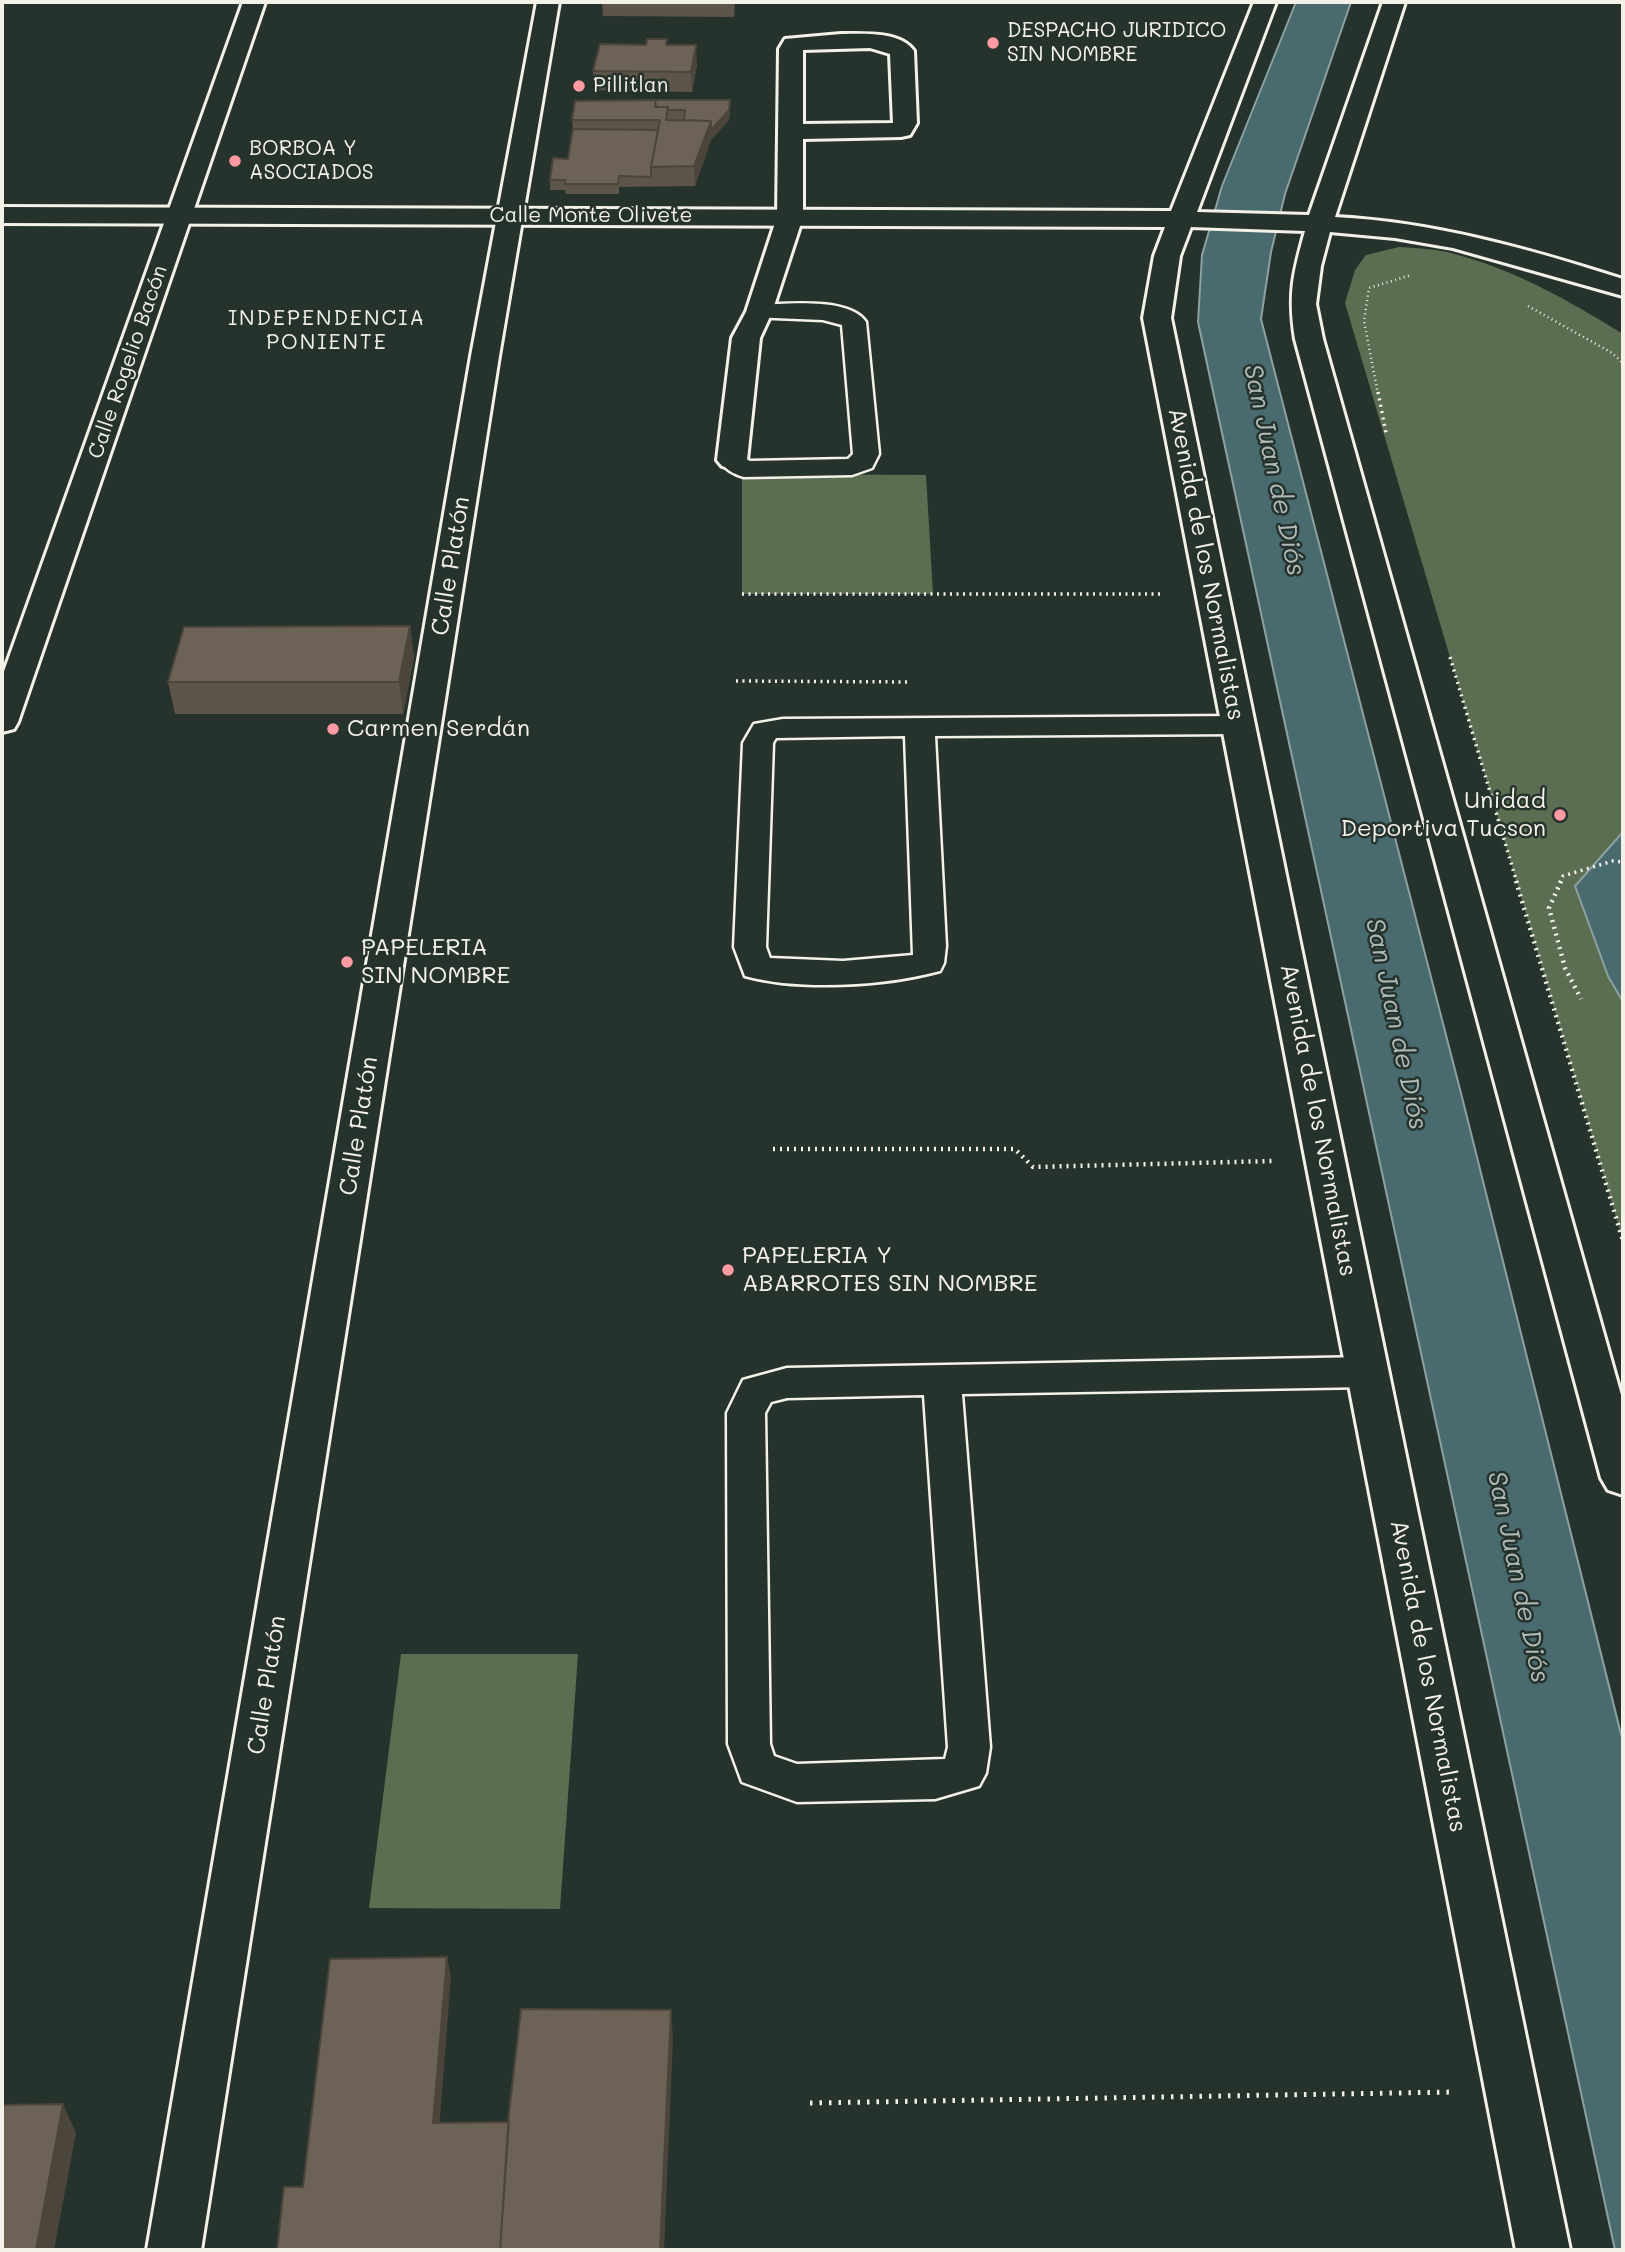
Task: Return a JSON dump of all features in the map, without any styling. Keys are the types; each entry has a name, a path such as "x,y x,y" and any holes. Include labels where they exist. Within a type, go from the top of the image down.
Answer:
{"street":[{"name":"Calle Rogelio Bacón","path":"2,722 254,2"},
{"name":"Calle Platón","path":"174,2250 510,216 548,2"},
{"name":"Avenida de los Normalistas","path":"1265,2 1188,219 1167,256 1157,318 1543,2250"},
{"path":"1394,2 1309,224 1308,267 1303,304 1309,339 1623,1478"},
{"path":"732,460 746,338 759,312 790,217 790,132 793,44 882,42 896,45 902,51 905,123 901,130 790,132"},
{"name":"Calle Monte Olivete","path":"2,215 1188,219 1309,224 1395,230 1475,245 1623,288"}],"lane":[{"path":"732,460 744,469 852,467 863,462 866,454 854,322 848,316 833,313 759,312"},
{"path":"920,727 930,946 928,963 898,969 786,972 757,968 750,947 758,743 765,730 920,727 1239,725"},
{"path":"942,1380 969,1747 964,1773 935,1780 797,1783 757,1769 749,1744 746,1413 757,1391 786,1383 942,1380 1368,1372"}],"path":[{"path":"1387,436 1364,321 1370,288 1414,274"},
{"path":"1519,300 1612,353 1623,363"},
{"path":"742,594 1212,595"},
{"path":"1447,645 1623,1241"},
{"path":"1581,999 1565,968 1549,908 1563,876 1613,861 1623,862"},
{"path":"773,1149 1016,1150 1033,1167 1326,1160"},
{"path":"810,2103 1511,2091"}],"green space":[{"name":"Unidad Deportiva Tucson","path":"1399,247 1447,252 1494,267 1560,297 1623,334 1623,1241 1345,303 1355,270 1366,255"},
{"path":"742,474 926,475 933,594 742,594"},
{"path":"401,1654 578,1654 560,1909 369,1908"}],"water":[{"name":"San Juan de Diós","path":"1296,2 1351,2 1285,194 1271,252 1261,319 1462,1097 1623,1742 1623,2250 1615,2250 1198,322 1202,255 1222,186"},
{"path":"1623,832 1623,1002 1608,976 1575,886"}],"building":[{"path":"647,39 667,39 666,45 696,45 691,72 593,71 600,44 646,45"},
{"path":"655,100 730,100 729,110 711,130 711,121 684,120 685,110 656,107"},
{"path":"655,100 655,107 668,107 666,120 711,121 694,166 651,167 660,120 572,120 575,101"},
{"path":"573,129 658,130 651,177 619,176 618,184 565,184 565,180 550,180 553,158 568,159"},
{"path":"410,626 399,682 168,682 184,627"},
{"path":"447,1957 433,2123 509,2122 500,2250 277,2250 284,2187 303,2187 330,1959"},
{"path":"521,2009 671,2010 660,2250 500,2250 509,2113"},
{"path":"63,2104 36,2250 2,2250 2,2105"}],"place":[{"name":"DESPACHO JURIDICO SIN NOMBRE","path":"993,43"},
{"name":"Pillitlan","path":"579,86"},
{"name":"BORBOA Y ASOCIADOS","path":"235,161"},
{"name":"Carmen Serdán","path":"333,729"},
{"name":"Unidad Deportiva Tucson","path":"1560,815"},
{"name":"PAPELERIA SIN NOMBRE","path":"347,962"},
{"name":"PAPELERIA Y ABARROTES SIN NOMBRE","path":"728,1270"}],"district":[{"name":"INDEPENDENCIA PONIENTE","path":"327,331"}]}
